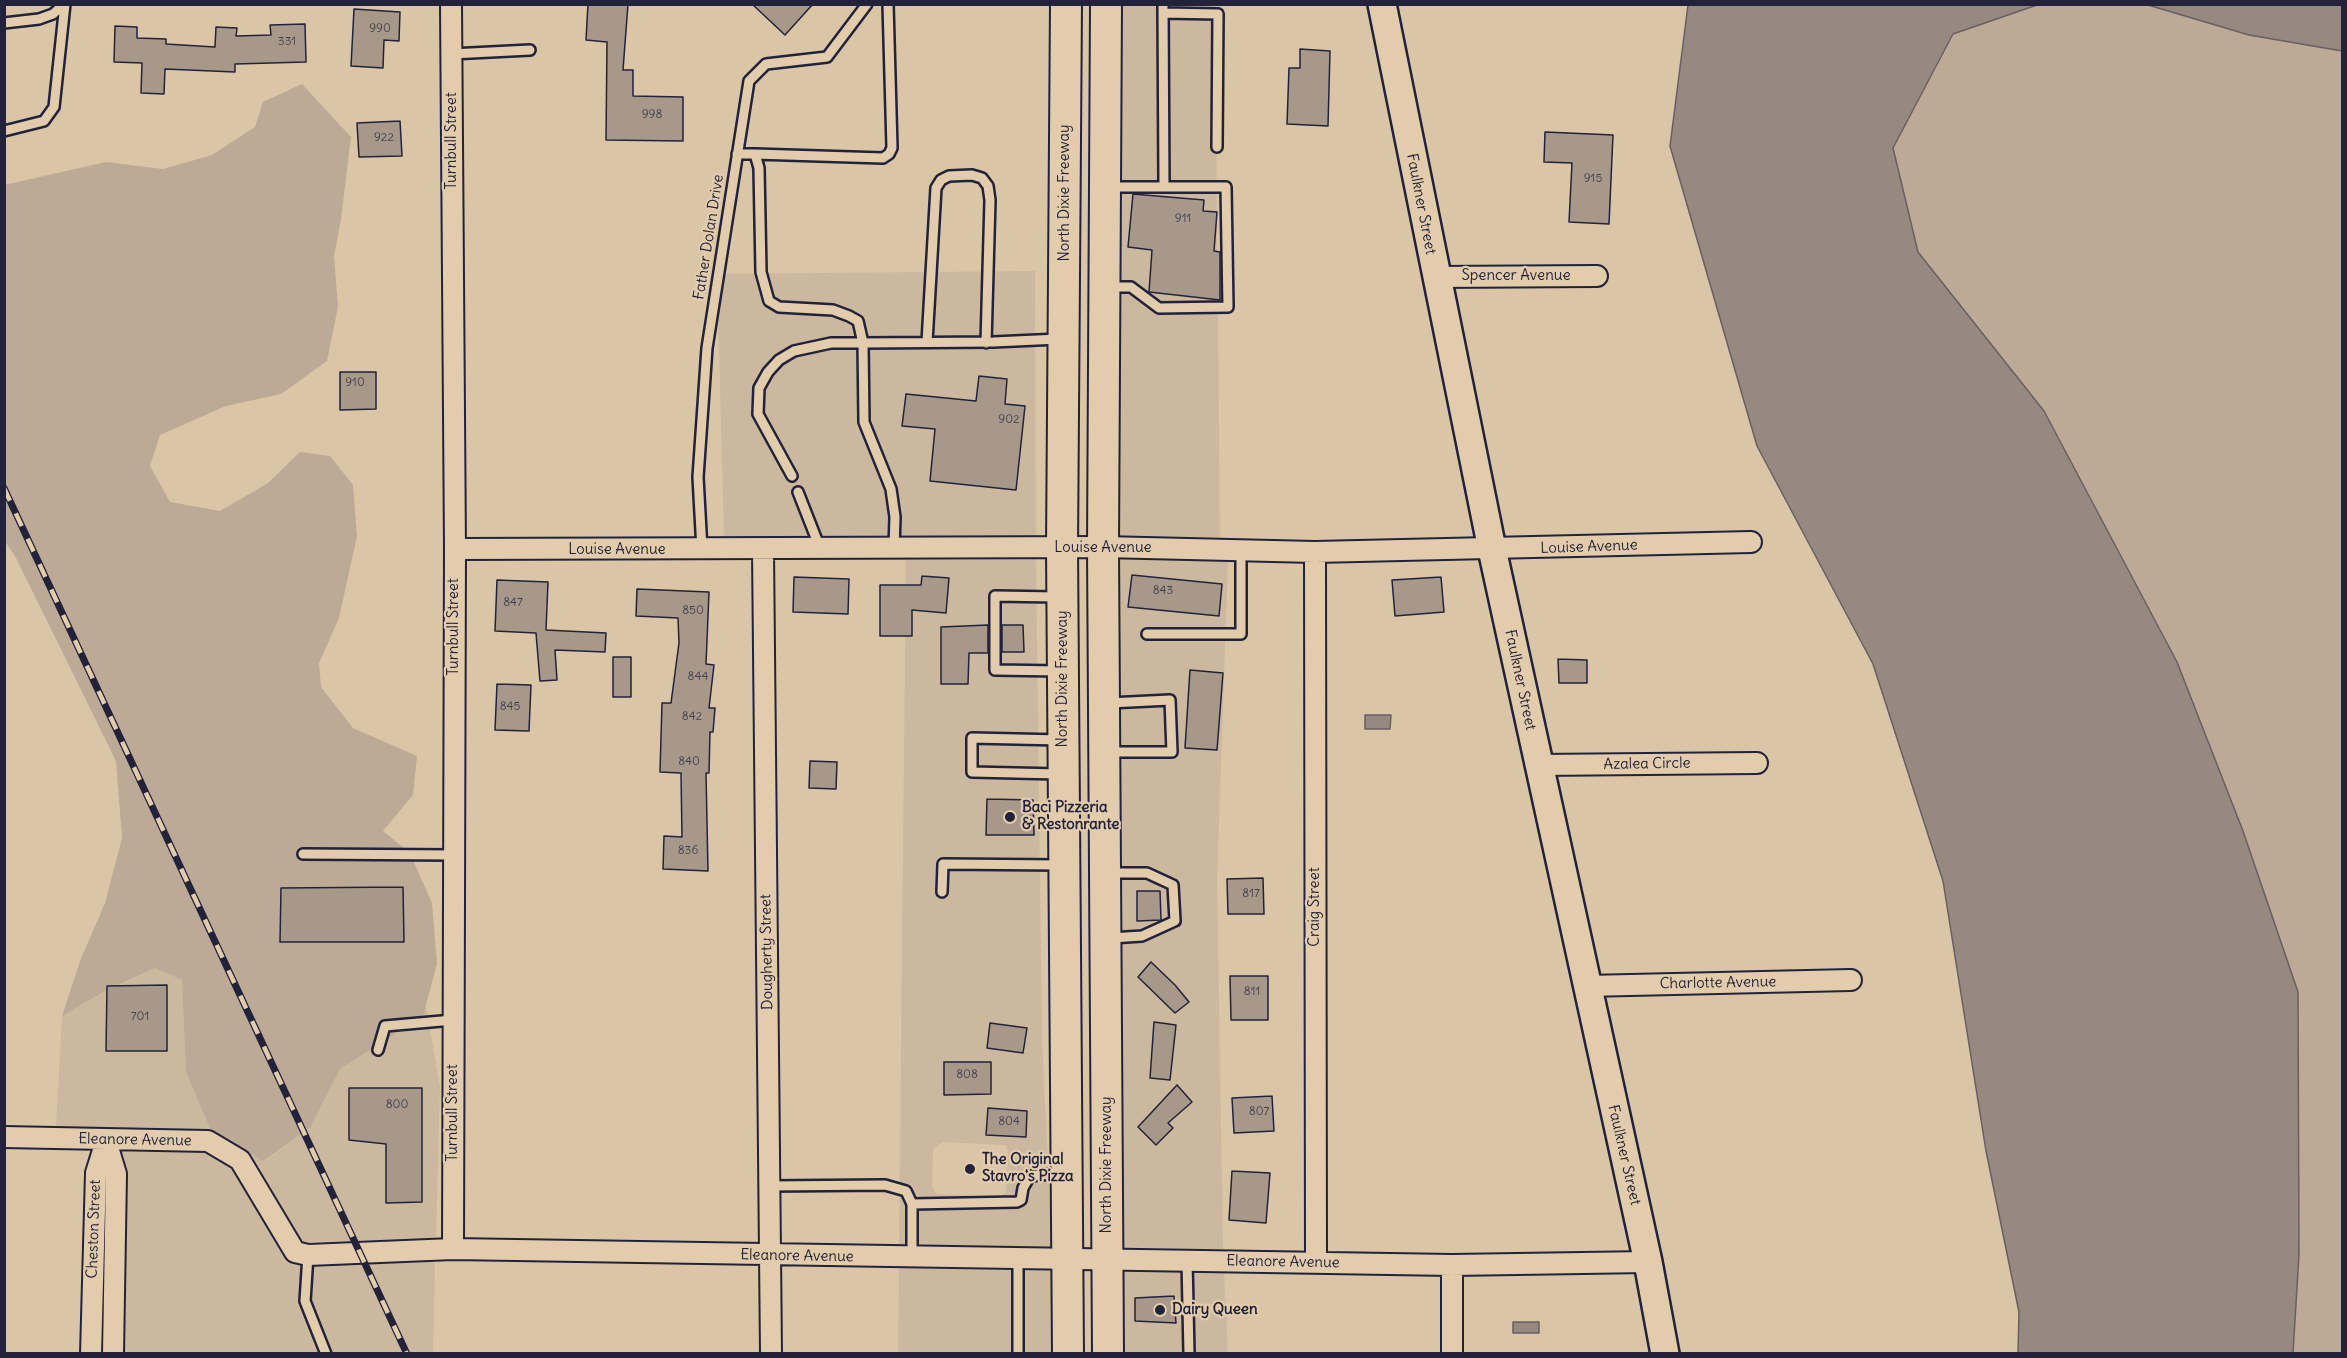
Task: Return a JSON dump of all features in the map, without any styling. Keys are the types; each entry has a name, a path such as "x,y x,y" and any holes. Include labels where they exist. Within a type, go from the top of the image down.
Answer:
{"main road":[{"name":"North Dixie Freeway","path":"1066,4 1062,548 1068,1353"},
{"name":"North Dixie Freeway","path":"1106,4 1103,547 1108,1353"}],"street":[{"name":"Turnbull Street","path":"451,4 454,549 453,1250"},
{"name":"Faulkner Street","path":"1382,4 1435,277 1492,549 1648,1263 1665,1353"},
{"name":"Spencer Avenue","path":"1435,277 1597,276"},
{"name":"Louise Avenue","path":"454,549 764,550 1103,547 1315,552 1751,542"},
{"name":"Dougherty Street","path":"764,550 771,1353"},
{"name":"Craig Street","path":"1315,552 1316,1262"},
{"name":"Azalea Circle","path":"1538,765 1756,763"},
{"name":"Charlotte Avenue","path":"1586,986 1851,980"},
{"name":"Eleanore Avenue","path":"4,1137 106,1141 208,1141 240,1160 295,1252 308,1255 453,1250 1452,1265 1648,1263"},
{"name":"Cheston Street","path":"91,1353 96,1173 106,1141"},
{"name":"Cheston Street","path":"106,1141 116,1174 113,1353"},
{"path":"1452,1265 1452,1353"}],"lane":[{"path":"4,23 39,19 53,14 64,4"},
{"path":"4,131 44,121 54,107 64,4"},
{"name":"Father Dolan Drive","path":"702,550 698,477 707,348 749,81 766,64 827,57 867,4"},
{"path":"737,154 883,158 889,154 892,148 888,4"},
{"path":"1164,187 1163,9 1218,14 1217,147"},
{"path":"451,54 530,50"},
{"path":"755,154 759,168 761,272 769,301 779,307 833,310 858,321 863,343 864,422 891,489 895,517 894,549"},
{"path":"927,342 933,200 936,188 940,180 949,176 972,175 982,178 988,186 990,200 986,343"},
{"path":"1104,286 1131,287 1159,308 1227,307 1226,187 1105,188"},
{"path":"792,476 758,414 759,388 768,372 779,360 794,351 831,343 986,343 1064,338"},
{"path":"798,492 820,549"},
{"path":"1147,634 1241,634 1241,550"},
{"path":"1063,597 995,596 995,670 1063,671"},
{"path":"1104,703 1170,700 1173,752 1104,752"},
{"path":"1064,740 972,738 972,772 1064,774"},
{"path":"303,854 454,855"},
{"path":"942,892 942,864 1065,865"},
{"path":"1105,873 1147,873 1173,885 1174,921 1142,936 1106,939"},
{"path":"378,1050 385,1026 453,1020"},
{"path":"912,1204 1017,1202 1030,1176 1067,1172"},
{"path":"769,1186 885,1185 906,1191 912,1204 912,1257"},
{"path":"308,1255 305,1301 326,1353"},
{"path":"1018,1259 1018,1353"},
{"path":"1187,1260 1189,1353"}],"shaded area":[{"path":"1116,5 1215,5 1220,539 1113,536"},
{"path":"1688,5 2037,5 1953,34 1893,148 1918,252 2044,411 2177,662 2243,831 2298,992 2299,1254 2293,1353 2018,1353 2019,1312 1986,1151 1943,881 1873,664 1757,446 1670,146"},
{"path":"2037,5 2148,5 2249,35 2342,51 2342,1353 2293,1353 2299,1254 2177,662 2044,411 1918,252 1893,148 1954,34"},
{"path":"2148,5 2342,5 2342,51 2249,35"},
{"path":"302,84 351,137 334,256 338,307 327,361 281,394 226,406 160,435 150,466 170,502 220,511 268,483 300,452 330,456 353,485 357,536 339,618 319,663 321,687 353,728 417,756 413,795 383,831 410,853 432,903 437,964 423,1016 340,1069 310,1128 263,1161 211,1131 186,1072 182,980 155,968 105,991 62,1016 80,961 105,903 122,838 116,761 16,558 5,541 4,185 106,162 163,169 212,155 255,127 263,102"},
{"path":"1035,271 1036,537 724,538 717,274"},
{"path":"1113,558 1228,561 1217,879 1223,1250 1118,1249"},
{"path":"1036,559 1042,1039 1052,1248 899,1246 906,560","holes":["943,1142 1005,1145 1008,1151 1006,1193 998,1197 936,1194 932,1187 933,1149"]},
{"path":"1365,715 1391,715 1390,729 1365,729"},
{"path":"156,968 182,980 186,1072 211,1131 114,1130 113,1126 99,1129 56,1128 62,1016 105,991"},
{"path":"426,1005 440,1087 436,1239 302,1242 249,1154 264,1161 310,1128 340,1069 422,1016"},
{"path":"120,1152 204,1152 232,1168 286,1258 292,1263 308,1266 435,1261 433,1353 123,1353 126,1173"},
{"path":"899,1268 1054,1271 1056,1353 898,1354"},
{"path":"1118,1271 1224,1272 1228,1353 1118,1353"},
{"path":"1513,1322 1539,1322 1539,1333 1513,1333"}],"building":[{"path":"588,4 628,4 623,70 633,70 633,96 683,97 683,141 606,140 607,42 586,40"},
{"path":"752,4 813,4 785,35"},
{"path":"354,9 400,12 399,41 384,40 383,68 351,66"},
{"path":"305,24 306,62 235,64 235,72 165,69 164,94 141,93 142,63 114,62 115,26 137,27 137,38 166,39 166,44 215,47 216,27 237,28 236,36 271,35 270,25"},
{"path":"1300,49 1330,51 1328,126 1287,124 1289,68 1300,68"},
{"path":"400,121 402,156 359,157 357,123"},
{"path":"1545,132 1613,135 1609,224 1569,222 1572,163 1544,162"},
{"path":"1133,194 1204,200 1203,211 1217,212 1214,251 1220,252 1220,300 1149,292 1152,250 1128,247"},
{"path":"340,372 376,372 376,409 340,410"},
{"path":"979,376 1007,379 1005,404 1025,406 1016,490 930,481 935,429 902,426 906,394 976,401"},
{"path":"1132,575 1222,584 1219,616 1128,607"},
{"path":"922,576 949,578 946,613 912,610 912,636 880,636 880,585 921,585"},
{"path":"794,577 849,579 848,614 793,612"},
{"path":"1441,577 1444,612 1395,616 1392,580"},
{"path":"497,580 548,582 546,630 606,633 605,652 555,650 557,680 540,681 536,633 495,631"},
{"path":"637,589 709,592 706,664 714,665 709,708 715,708 713,732 710,732 709,773 706,773 708,871 663,869 664,836 682,837 681,773 660,772 662,703 671,703 679,643 678,618 636,616"},
{"path":"988,625 988,653 969,653 968,684 941,684 941,627"},
{"path":"1002,625 1023,625 1024,652 1002,652"},
{"path":"613,657 631,657 631,697 613,697"},
{"path":"1558,659 1587,660 1587,683 1559,683"},
{"path":"1190,670 1223,673 1217,750 1185,748"},
{"path":"497,684 531,685 529,731 495,730"},
{"path":"810,761 837,762 836,789 809,788"},
{"name":"Baci Pizzeria & Restonrante","path":"987,799 1033,800 1034,835 986,835"},
{"path":"1263,878 1264,914 1228,914 1227,879"},
{"path":"403,887 404,942 280,942 281,888"},
{"path":"1137,891 1160,891 1161,920 1137,921"},
{"path":"1151,962 1189,1002 1175,1013 1138,977"},
{"path":"1230,976 1268,976 1268,1020 1231,1020"},
{"path":"167,985 167,1051 106,1051 107,986"},
{"path":"1154,1022 1176,1025 1170,1080 1150,1078"},
{"path":"990,1023 1027,1028 1023,1053 987,1048"},
{"path":"944,1062 991,1062 991,1094 944,1095"},
{"path":"1177,1085 1192,1102 1168,1123 1173,1128 1156,1145 1138,1127"},
{"path":"349,1088 422,1088 422,1202 386,1203 386,1144 349,1140"},
{"path":"1272,1096 1274,1131 1234,1133 1232,1098"},
{"path":"988,1108 1027,1111 1026,1137 986,1135"},
{"path":"1232,1171 1270,1173 1266,1223 1229,1220"},
{"name":"Dairy Queen","path":"1174,1296 1176,1323 1135,1321 1135,1298"}],"railway":[{"path":"4,488 407,1354"}],"place":[{"name":"Baci Pizzeria & Restonrante","path":"1010,817"},
{"name":"The Original Stavro's Pizza","path":"970,1169"},
{"name":"Dairy Queen","path":"1160,1310"}]}
